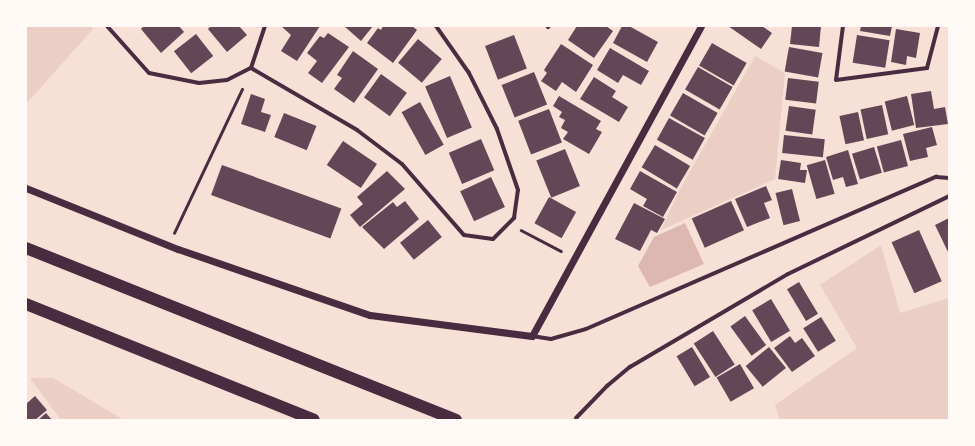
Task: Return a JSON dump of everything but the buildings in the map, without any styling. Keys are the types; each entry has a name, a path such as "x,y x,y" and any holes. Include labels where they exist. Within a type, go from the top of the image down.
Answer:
{"highway":[{"path":"26,248 456,420"},
{"path":"26,304 314,420"}],"street":[{"path":"107,26 150,73 199,83 227,80 251,68 265,26"},
{"path":"251,68 357,130 402,164 464,235 493,239 514,218 518,190 497,129 469,72 436,26"},
{"path":"532,336 701,26"},
{"path":"843,26 836,80 927,68 938,26"},
{"path":"26,188 168,245 370,315 551,339 586,329 936,177 949,178"},
{"path":"576,418 607,386 630,367 788,274 949,196"}],"path":[{"path":"168,245 251,68"},
{"path":"508,223 574,258"}],"shaded area":[{"path":"26,26 90,26 93,29 26,104"},
{"path":"755,56 785,73 775,179 661,230 679,191"},
{"path":"685,223 704,264 650,287 638,266 654,237"},
{"path":"881,245 900,313 949,298 949,420 780,420 775,405 857,348 820,285"},
{"path":"30,378 53,378 124,420 61,420"}]}
